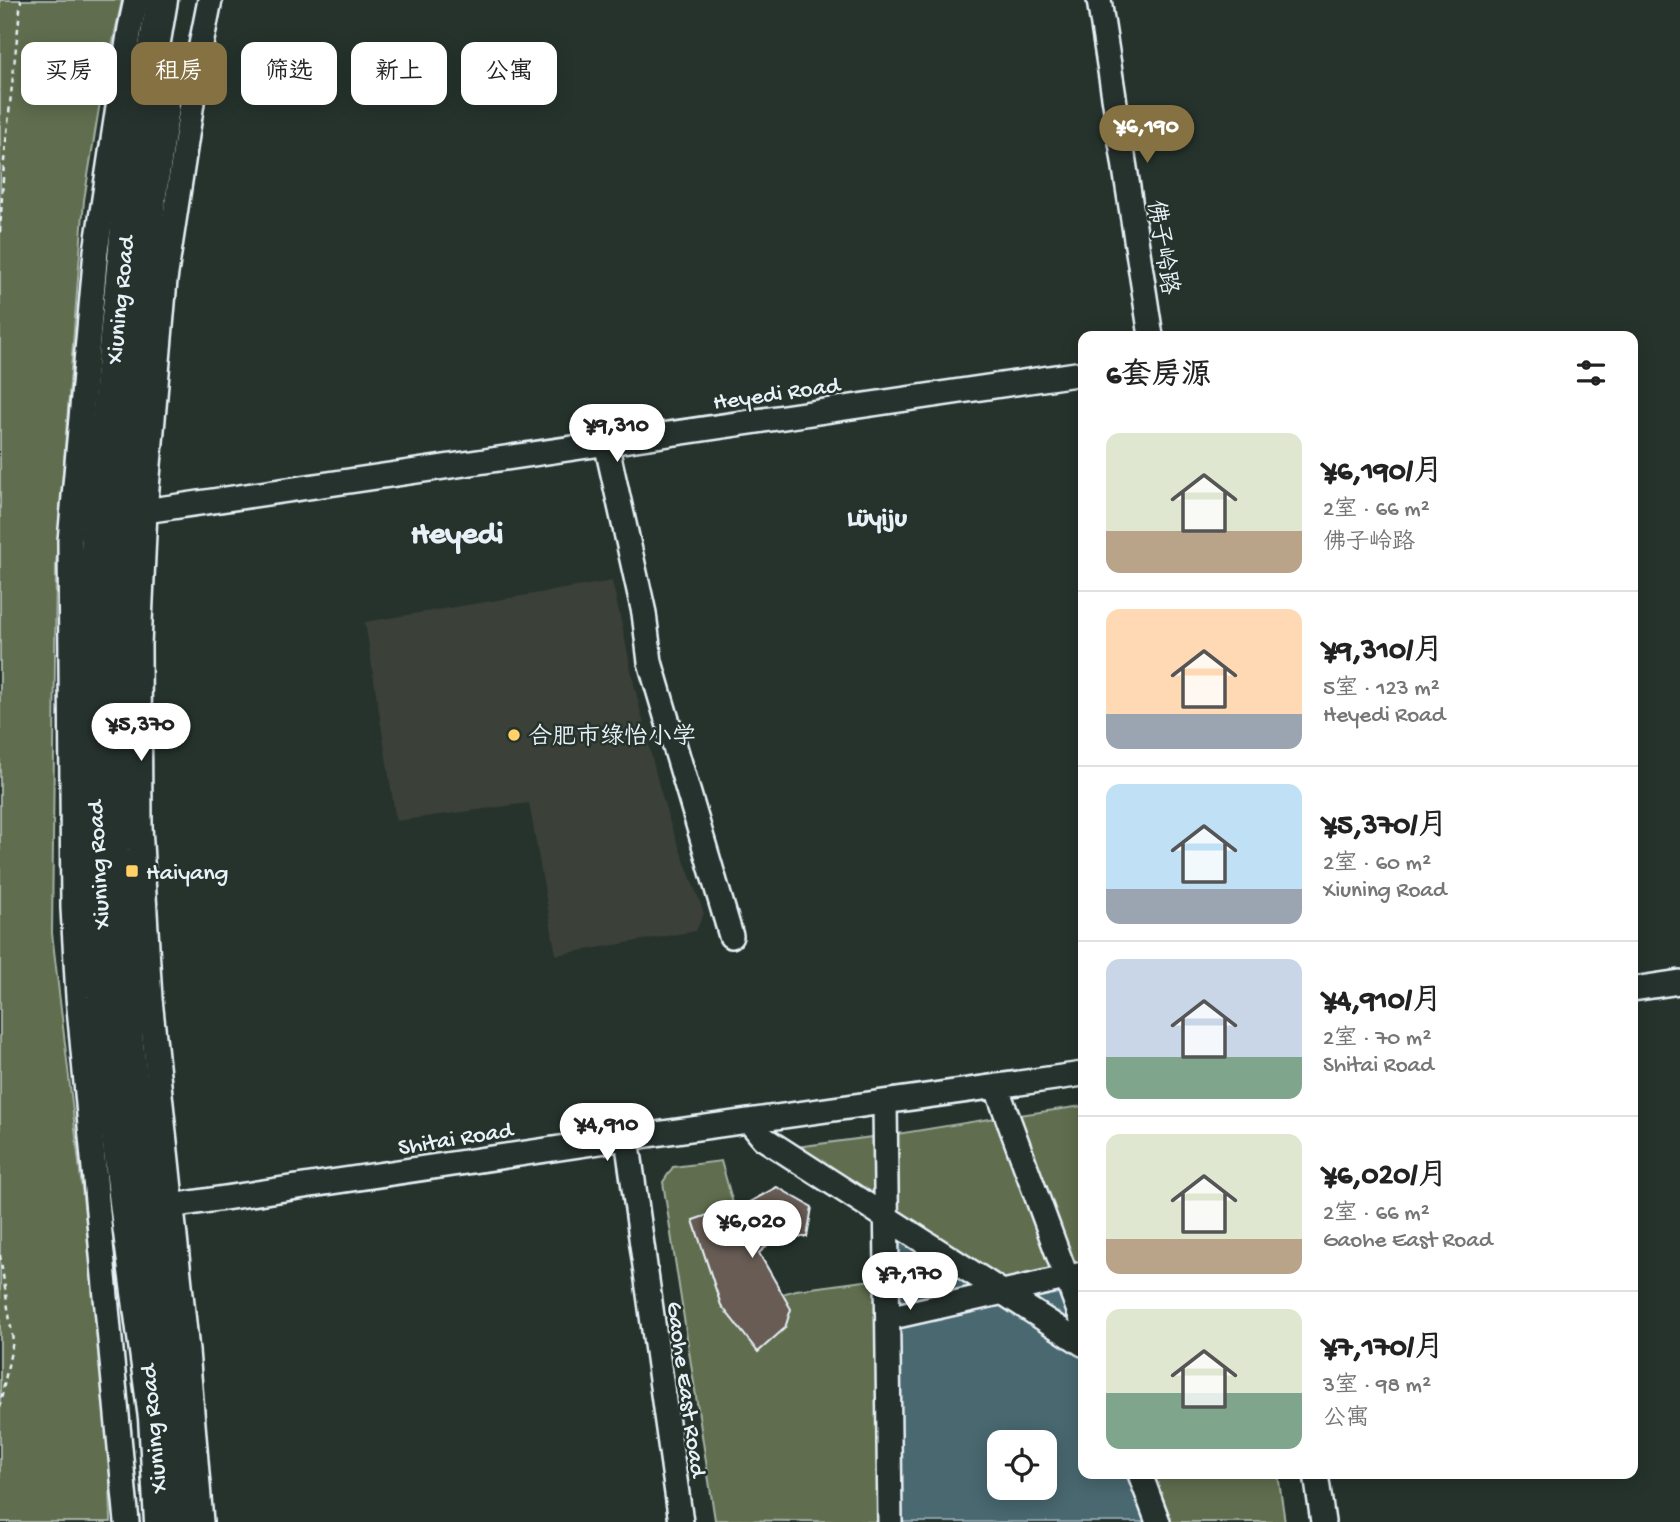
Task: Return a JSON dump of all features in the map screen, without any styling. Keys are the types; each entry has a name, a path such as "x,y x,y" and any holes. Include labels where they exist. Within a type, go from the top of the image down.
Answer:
{"main road":[{"name":"Xiuning Road","path":"160,1522 154,1418 149,1209 106,1043 95,849 90,677 99,509 130,187 162,0"},
{"name":"Xiuning Road","path":"182,0 176,22 150,201 120,516 113,680 128,1043 177,1417 183,1522"}],"street":[{"path":"127,1522 77,984 73,908 70,541 96,251 136,0"},
{"path":"201,1522 187,1351 149,1209 150,999 140,826 139,645 145,511 165,279 210,0"},
{"name":"佛子岭路","path":"1099,0 1150,331"},
{"name":"Heyedi Road","path":"145,511 1078,374"},
{"path":"607,443 644,613 650,662 731,936"},
{"path":"1638,988 1680,982"},
{"name":"Shitai Road","path":"149,1209 1078,1075"},
{"path":"996,1086 1075,1276 1078,1293"},
{"path":"885,1102 890,1522"},
{"path":"749,1121 763,1138 1078,1341"},
{"name":"Gaohe East Road","path":"627,1138 681,1522"},
{"path":"888,1318 1075,1276"},
{"path":"1142,1479 1158,1522"},
{"path":"1317,1479 1323,1522"}],"path":[{"path":"0,232 4,161 21,0"},
{"path":"0,1255 13,1341 0,1405"}],"shaded area":[{"name":"合肥市绿怡小学","path":"612,581 659,786 704,913 696,931 556,955 529,803 396,821 365,622"}],"green space":[{"path":"0,0 122,0 113,42 21,42 21,105 100,105 84,200 56,566 52,933 108,1384 111,1522 0,1522"},
{"path":"1078,1107 1078,1270 1071,1272 1012,1116"},
{"path":"1001,1117 1059,1274 1000,1287 891,1216 891,1135"},
{"path":"880,1136 879,1207 789,1148"},
{"path":"721,1161 735,1210 725,1209 693,1220 721,1305 758,1351 785,1327 790,1309 782,1294 880,1279 884,1522 715,1520 663,1182 673,1167"},
{"path":"1146,1479 1279,1479 1285,1522 1162,1522"}],"water":[{"path":"891,1222 993,1289 892,1311"},
{"path":"1064,1285 1078,1323 1078,1479 1136,1479 1152,1522 897,1522 893,1323"}],"building":[{"path":"777,1187 812,1207 807,1237 777,1237 759,1253 791,1309 785,1328 758,1352 721,1305 693,1220 725,1209 735,1210"}],"place":[{"name":"合肥市绿怡小学","path":"514,735"},
{"name":"Haiyang","path":"132,871"}],"district":[{"name":"Lüyiju","path":"877,516"},
{"name":"Heyedi","path":"457,531"}]}
